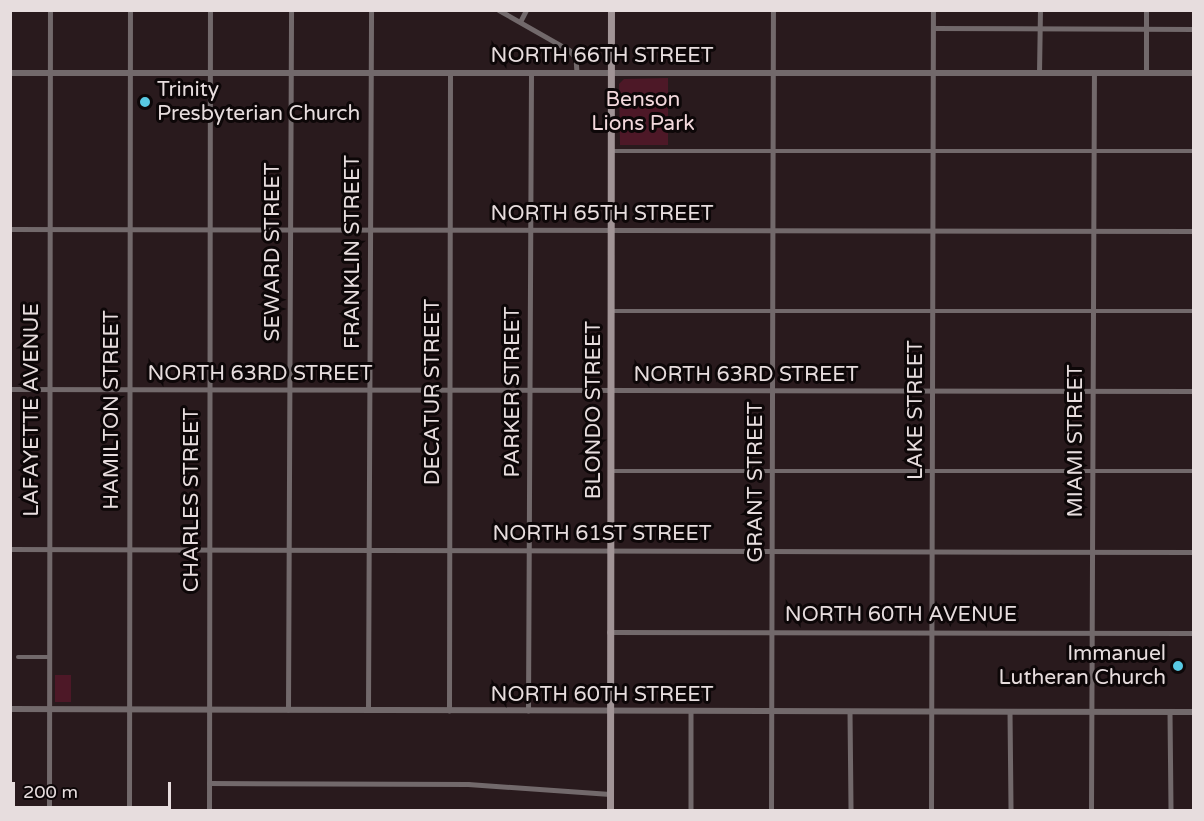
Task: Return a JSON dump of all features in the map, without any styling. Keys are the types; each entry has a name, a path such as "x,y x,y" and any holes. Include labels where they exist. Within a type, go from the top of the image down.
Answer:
{"main road":[{"name":"BLONDO STREET","path":"610,810 611,10"}],"street":[{"name":"LAFAYETTE AVENUE","path":"49,810 50,10"},
{"name":"HAMILTON STREET","path":"129,810 130,10"},
{"name":"CHARLES STREET","path":"209,810 210,10"},
{"name":"SEWARD STREET","path":"288,710 291,10"},
{"name":"FRANKLIN STREET","path":"368,711 371,10"},
{"path":"499,10 569,50 576,58 577,73"},
{"path":"520,22 526,10"},
{"name":"GRANT STREET","path":"771,810 772,10"},
{"name":"LAKE STREET","path":"931,810 933,10"},
{"path":"1039,72 1040,10"},
{"path":"1146,10 1146,73"},
{"path":"933,28 1194,29"},
{"name":"NORTH 66TH STREET","path":"10,73 1194,73"},
{"name":"MIAMI STREET","path":"1091,810 1094,73"},
{"name":"DECATUR STREET","path":"449,711 450,74"},
{"name":"PARKER STREET","path":"528,711 531,74"},
{"path":"611,151 1194,151"},
{"name":"NORTH 65TH STREET","path":"10,229 1194,231"},
{"path":"610,311 1194,311"},
{"name":"NORTH 63RD STREET","path":"10,389 1194,391"},
{"path":"610,471 1194,471"},
{"name":"NORTH 61ST STREET","path":"10,549 1194,552"},
{"name":"NORTH 60TH AVENUE","path":"609,632 1194,633"},
{"path":"18,657 48,657"},
{"name":"NORTH 60TH STREET","path":"10,709 1194,712"},
{"path":"690,711 691,810"},
{"path":"850,711 851,810"},
{"path":"1010,711 1011,810"},
{"path":"1170,712 1171,810"},
{"path":"209,783 468,784 610,794"}],"green space":[{"name":"Benson Lions Park","path":"668,78 668,145 620,145 619,84 624,79"},
{"path":"55,675 71,675 71,702 55,702"}],"place":[{"name":"Trinity Presbyterian Church","path":"145,102"},
{"name":"Immanuel Lutheran Church","path":"1178,666"}]}
